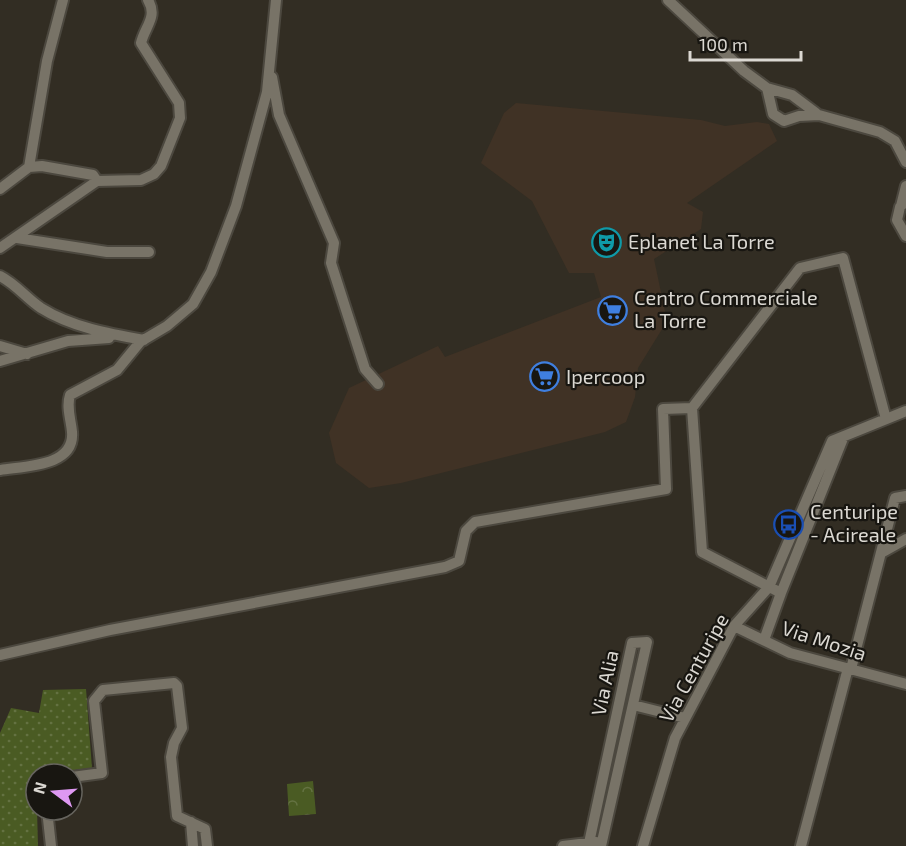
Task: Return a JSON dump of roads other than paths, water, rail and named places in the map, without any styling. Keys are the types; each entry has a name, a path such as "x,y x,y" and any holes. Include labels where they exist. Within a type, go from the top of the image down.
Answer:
{"street":[{"path":"29,167 47,61 63,0"},
{"path":"0,248 97,181 141,180 154,174 168,153 180,118 176,95 141,43 152,16 153,9 148,0"},
{"path":"0,470 49,462 67,452 71,445 72,435 68,402 70,395 110,376 144,340 167,326 193,304 211,272 236,206 267,92 276,0"},
{"path":"668,0 732,60 767,88 786,93 819,115"},
{"path":"270,62 279,115 334,243 331,263 346,313 365,369 378,384"},
{"path":"767,88 777,119 791,120 799,116 819,115 880,132 895,141 906,162"},
{"path":"772,107 774,100 786,93"},
{"path":"791,120 799,108 797,99"},
{"path":"0,189 29,167 79,170 93,174 97,181"},
{"path":"906,186 897,220 906,236"},
{"path":"17,238 106,252 149,252"},
{"path":"781,593 702,552 692,408 800,268 843,258 886,419"},
{"path":"0,276 11,281 44,310 94,330 144,340"},
{"path":"0,361 82,339 130,338"},
{"path":"0,346 27,354"},
{"path":"0,655 110,630 445,567 459,561 466,531 475,522 666,489 663,409 692,408"},
{"path":"764,640 844,436 906,411"},
{"name":"Via Centuripe","path":"644,846 675,738 734,626 769,587 832,441 844,436"},
{"path":"801,846 883,552 895,498 906,496"},
{"path":"883,552 906,538"},
{"name":"Via Mozia","path":"734,626 790,653 906,684"},
{"name":"Via Alia","path":"589,843 632,643 647,642 601,843"},
{"path":"84,775 102,773 94,701 96,695 103,690 174,683 177,686 182,728 174,743 171,757 177,816 205,829 207,846"},
{"path":"633,705 685,718"},
{"path":"48,822 51,846"},
{"path":"191,822 193,846"},
{"path":"563,846 601,843"}],"place":[{"name":"Eplanet La Torre","path":"607,242"},
{"name":"Centro Commerciale La Torre","path":"613,310"},
{"name":"Ipercoop","path":"545,377"},
{"name":"Centuripe - Acireale","path":"789,524"}]}
